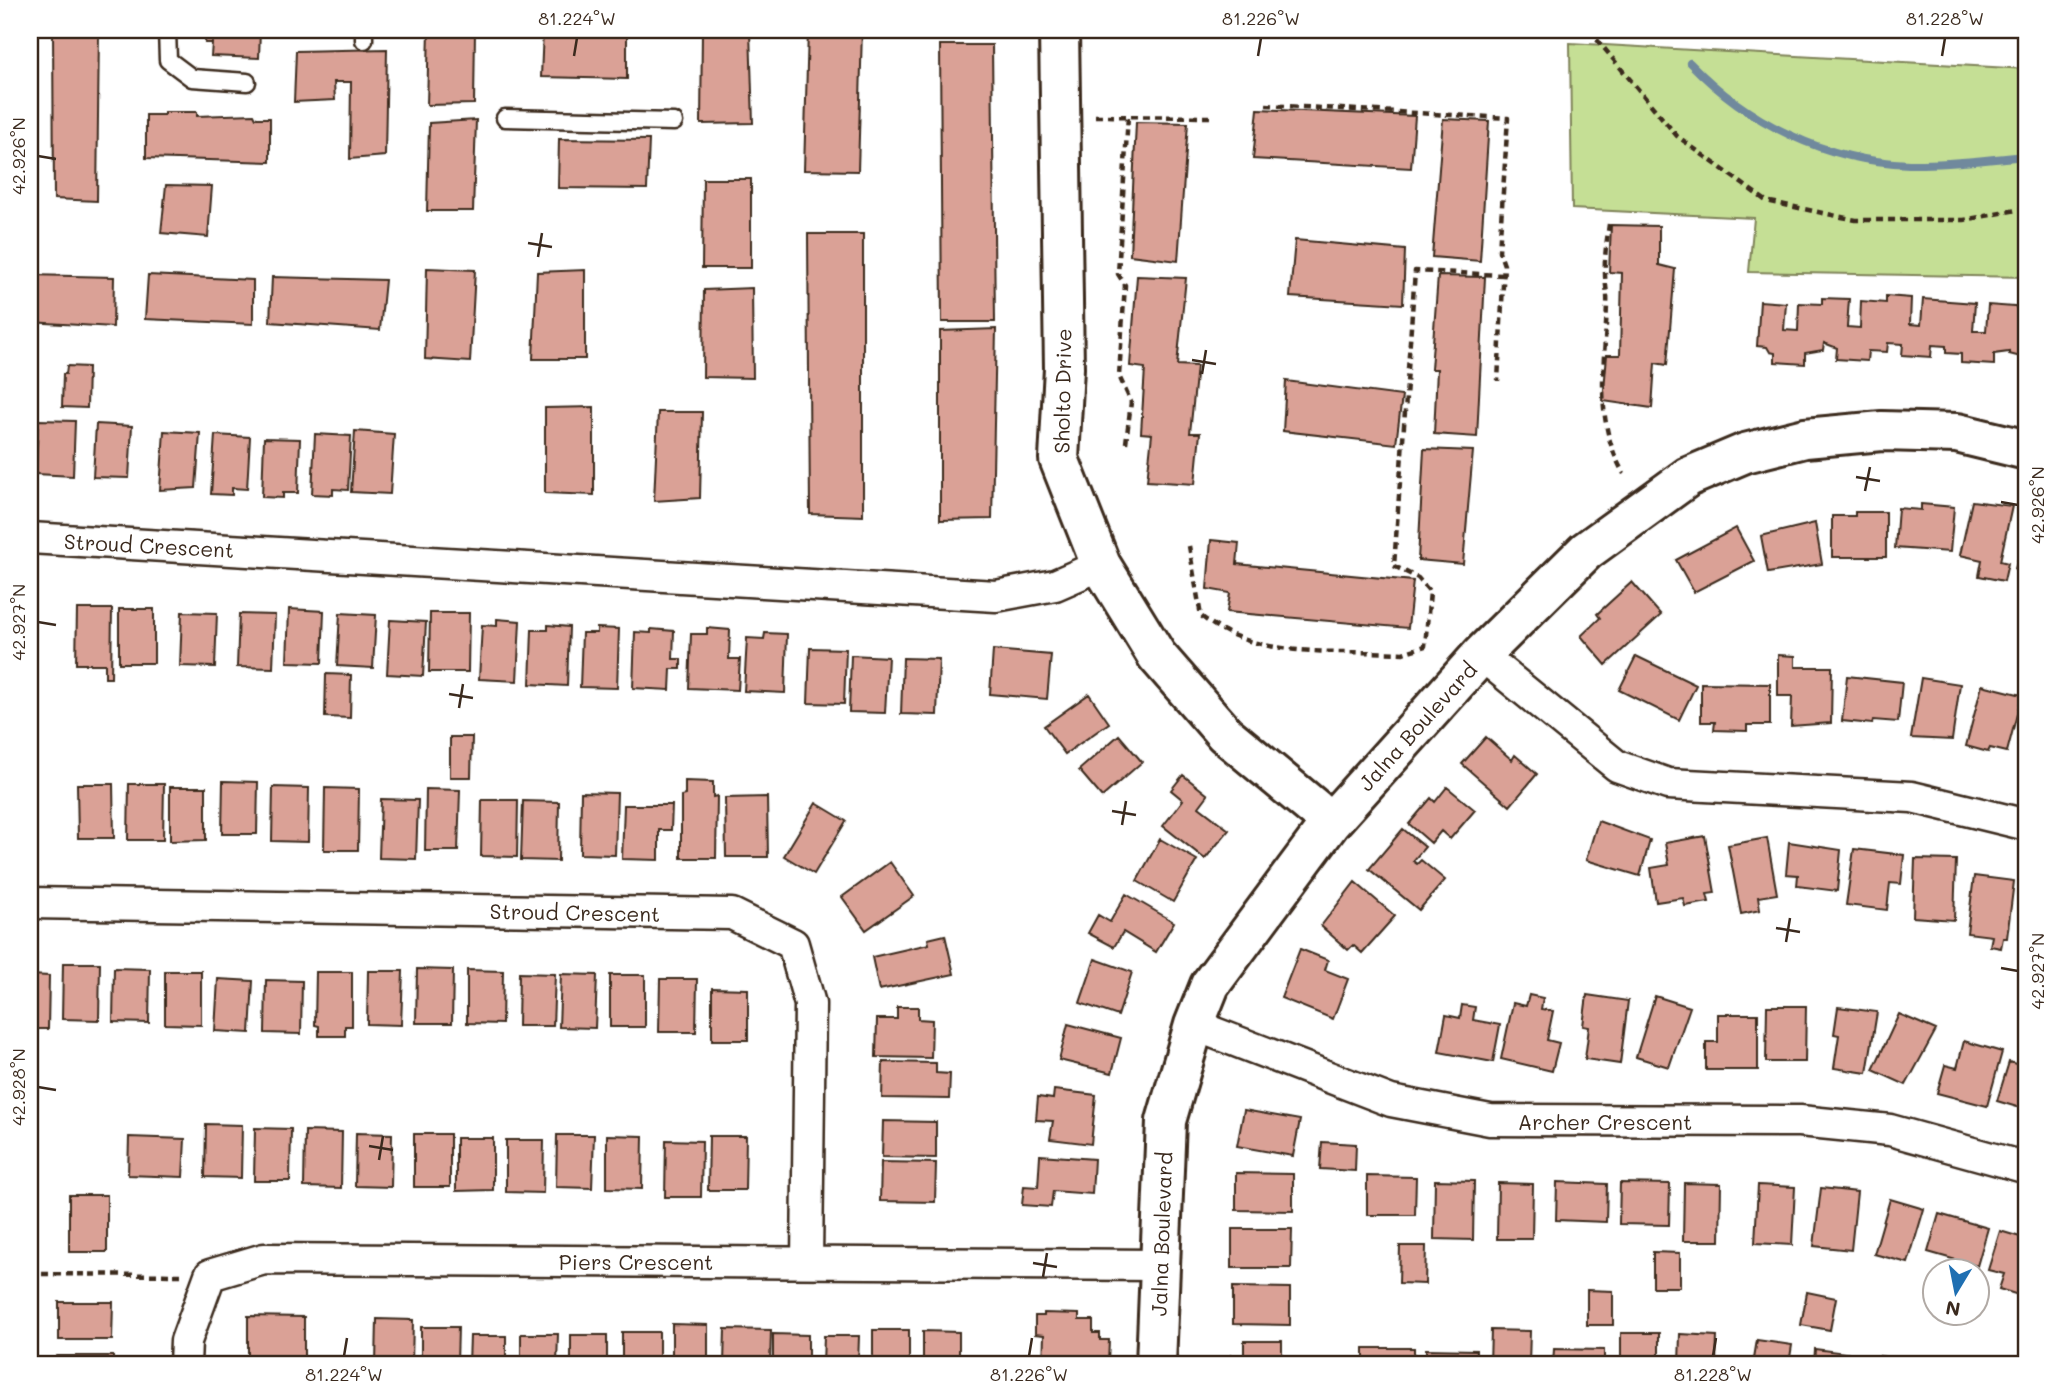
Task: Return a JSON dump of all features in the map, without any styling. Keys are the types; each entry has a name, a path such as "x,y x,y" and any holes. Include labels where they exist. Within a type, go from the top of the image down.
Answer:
{"street":[{"name":"Sholto Drive","path":"1059,30 1064,368 1059,458 1101,565 1157,656 1225,734 1331,822"},
{"name":"Jalna Boulevard","path":"1156,1364 1166,1121 1194,1025 1210,985 1331,822 1481,655 1586,551 1688,477 1745,453 1805,438 1882,430 1957,433 2027,450"},
{"name":"Stroud Crescent","path":"30,538 996,596 1055,586 1101,565"},
{"path":"1481,655 1616,765 1668,783 1912,797 2027,825"},
{"name":"Stroud Crescent","path":"30,903 732,914 793,944 810,1004 807,1262"},
{"name":"Archer Crescent","path":"1194,1025 1391,1101 1490,1120 1800,1121 1890,1130 2027,1168"},
{"name":"Piers Crescent","path":"210,1275 264,1259 1158,1265"},
{"path":"185,1364 186,1340 210,1275"}],"lane":[{"path":"167,30 168,60 192,78 247,82"},
{"path":"505,118 674,122"}],"path":[{"path":"1589,30 1677,136 1766,201 1856,220 1964,220 2027,208"},
{"path":"1266,105 1508,118 1499,251 1504,265 1498,381"},
{"path":"1095,116 1210,117"},
{"path":"1126,443 1130,402 1119,376 1125,285 1118,274 1128,116"},
{"path":"1609,224 1605,273 1608,291 1602,385 1603,421 1613,455 1624,474"},
{"path":"1189,546 1201,616 1214,627 1265,646 1403,653 1424,646 1430,592 1418,578 1394,566 1415,271 1503,275"},
{"path":"30,1274 210,1275"}],"green space":[{"path":"1570,43 2027,69 2027,277 1749,272 1754,218 1572,209"}],"building":[{"path":"53,30 99,30 97,201 54,199"},
{"path":"206,30 260,30 259,58 211,56 212,43 205,43"},
{"path":"429,30 475,30 474,104 427,105"},
{"path":"543,30 627,30 627,79 541,77"},
{"path":"808,30 862,30 858,171 804,170"},
{"path":"750,31 753,123 701,124 702,32"},
{"path":"940,45 992,45 995,322 942,322"},
{"path":"387,49 385,156 350,159 351,82 334,82 335,100 294,102 296,51"},
{"path":"1258,109 1415,116 1411,168 1253,159"},
{"path":"164,112 197,112 197,116 254,114 256,118 270,118 270,162 146,158 146,115 164,115"},
{"path":"1443,119 1489,121 1480,261 1432,257"},
{"path":"476,120 473,211 427,211 429,123"},
{"path":"1136,122 1188,123 1178,261 1130,255"},
{"path":"559,139 649,140 647,189 558,188"},
{"path":"703,179 751,179 751,268 702,268"},
{"path":"166,185 212,186 208,237 161,233"},
{"path":"1611,225 1659,226 1659,265 1675,269 1667,365 1655,363 1652,408 1603,401 1607,355 1620,355 1622,273 1609,272"},
{"path":"808,234 863,234 863,516 810,514"},
{"path":"1295,240 1405,250 1403,304 1290,297"},
{"path":"427,268 475,270 470,362 425,359"},
{"path":"585,270 585,359 533,359 537,272"},
{"path":"30,275 114,277 113,327 30,322"},
{"path":"148,275 253,280 253,324 145,319"},
{"path":"1137,276 1186,278 1177,365 1197,366 1190,433 1200,433 1195,484 1147,481 1152,434 1141,433 1145,368 1130,366"},
{"path":"1438,276 1485,277 1477,437 1434,434 1437,369 1431,369"},
{"path":"272,277 385,280 380,330 270,322"},
{"path":"752,288 753,378 703,377 704,290"},
{"path":"1886,296 1911,298 1910,324 1921,325 1923,299 1975,303 1973,331 1986,331 1988,305 2027,308 2027,371 2025,358 2009,352 1994,354 1994,365 1961,363 1961,354 1946,353 1946,346 1932,345 1931,357 1902,355 1903,344 1888,343 1887,352 1868,351 1867,361 1836,359 1837,348 1824,343 1823,350 1805,353 1805,364 1775,362 1775,353 1770,352 1767,347 1757,346 1760,301 1786,303 1784,330 1798,331 1799,303 1822,304 1822,298 1849,299 1847,327 1860,328 1861,301 1886,303"},
{"path":"996,329 992,519 940,520 940,331"},
{"path":"67,366 88,367 87,408 62,407 63,374 66,374"},
{"path":"1286,381 1402,396 1396,444 1283,431"},
{"path":"594,407 594,495 545,493 545,408"},
{"path":"658,412 702,412 700,498 654,501"},
{"path":"38,420 75,421 73,476 36,474"},
{"path":"96,424 132,426 129,478 93,477"},
{"path":"164,431 200,433 196,488 160,490"},
{"path":"355,431 394,434 390,494 351,492"},
{"path":"315,434 351,436 348,490 333,489 333,495 312,494"},
{"path":"215,435 250,437 247,489 232,488 232,495 211,494"},
{"path":"264,438 300,439 298,493 283,493 283,498 262,497"},
{"path":"1424,449 1473,451 1463,564 1418,560"},
{"path":"1972,501 2012,506 2000,561 2008,563 2004,581 1979,576 1982,560 1960,555"},
{"path":"1921,504 1954,507 1950,552 1895,548 1898,508 1921,510"},
{"path":"1855,512 1886,512 1886,557 1832,557 1832,516 1855,516"},
{"path":"1815,523 1822,564 1768,573 1761,536"},
{"path":"2027,527 2027,573 2015,569"},
{"path":"1736,528 1754,561 1694,592 1676,560"},
{"path":"1211,540 1239,543 1237,564 1413,581 1408,628 1227,612 1230,593 1207,589"},
{"path":"1632,582 1661,615 1606,665 1581,636 1600,618 1597,614"},
{"path":"77,609 112,609 111,678 105,678 105,664 76,664"},
{"path":"119,609 154,609 154,663 119,663"},
{"path":"289,609 324,611 322,663 287,662"},
{"path":"182,612 217,613 215,667 180,666"},
{"path":"340,613 376,615 373,668 337,666"},
{"path":"430,613 469,613 468,672 429,672"},
{"path":"30,614 34,614 34,644 30,644"},
{"path":"239,614 275,615 273,668 237,667"},
{"path":"497,619 520,621 517,681 479,679 482,625 497,626"},
{"path":"390,620 426,622 423,676 387,674"},
{"path":"548,625 569,627 567,686 530,684 532,630 548,630"},
{"path":"597,628 619,629 617,688 580,687 582,633 597,633"},
{"path":"707,628 730,630 729,659 740,659 738,690 689,688 691,634 707,634"},
{"path":"651,629 674,631 673,659 681,659 681,669 671,669 670,690 633,688 635,632 651,633"},
{"path":"765,633 787,634 785,693 744,691 747,638 764,639"},
{"path":"810,648 846,649 844,704 808,703"},
{"path":"993,650 1051,655 1047,699 990,694"},
{"path":"851,655 888,657 885,713 849,712"},
{"path":"1778,655 1795,656 1795,667 1832,667 1831,723 1791,726 1792,696 1778,696"},
{"path":"1636,656 1696,685 1679,720 1619,690"},
{"path":"903,658 939,659 937,715 901,714"},
{"path":"326,674 351,675 350,718 325,717"},
{"path":"1847,676 1902,682 1898,722 1873,720 1872,724 1842,721"},
{"path":"1921,678 1960,684 1952,740 1911,738"},
{"path":"1701,683 1770,684 1770,725 1747,725 1747,731 1714,730 1715,722 1701,722"},
{"path":"1982,685 2022,695 2007,752 1990,748 1988,752 1966,746"},
{"path":"1089,694 1109,723 1065,754 1044,726"},
{"path":"2027,708 2027,747 2018,744"},
{"path":"1119,735 1142,762 1102,797 1079,770"},
{"path":"450,737 472,737 471,777 450,777"},
{"path":"1486,737 1512,760 1515,755 1537,774 1510,806 1462,764"},
{"path":"1183,775 1208,795 1199,807 1229,830 1205,859 1163,826 1183,800 1171,790"},
{"path":"223,781 258,782 257,834 222,834"},
{"path":"685,781 713,782 713,797 717,796 716,858 681,858 681,796 685,795"},
{"path":"77,784 113,784 114,838 78,838"},
{"path":"129,784 164,784 163,840 128,840"},
{"path":"170,787 206,787 206,840 170,841"},
{"path":"273,787 309,788 308,842 272,841"},
{"path":"1447,787 1475,810 1450,839 1441,831 1431,843 1409,824 1431,798 1435,802"},
{"path":"325,788 359,789 358,850 324,850"},
{"path":"426,789 460,790 458,851 425,851"},
{"path":"581,792 617,793 615,855 580,854"},
{"path":"767,797 768,857 726,857 725,798"},
{"path":"381,799 418,800 416,859 379,858"},
{"path":"482,800 518,800 517,857 481,856"},
{"path":"523,801 559,802 558,861 521,860"},
{"path":"816,803 846,821 814,874 784,856"},
{"path":"624,805 672,805 671,830 659,830 659,860 622,859"},
{"path":"1598,821 1650,840 1640,876 1586,860"},
{"path":"1403,829 1425,847 1413,861 1417,864 1421,860 1445,880 1419,910 1369,869"},
{"path":"1705,836 1715,893 1707,894 1709,902 1685,906 1683,898 1656,902 1651,868 1669,865 1665,843"},
{"path":"1767,838 1777,894 1758,897 1760,910 1741,914 1728,845"},
{"path":"1160,839 1197,860 1173,902 1137,881"},
{"path":"1789,842 1841,850 1837,891 1797,886 1798,875 1786,874"},
{"path":"1854,849 1904,855 1901,884 1890,883 1887,910 1846,905"},
{"path":"1915,859 1956,860 1954,920 1913,917"},
{"path":"890,862 914,896 866,930 842,897"},
{"path":"1974,876 2014,881 2007,938 2003,938 2001,948 1990,946 1992,936 1967,933"},
{"path":"1355,882 1395,916 1362,953 1353,945 1348,950 1321,926"},
{"path":"1126,894 1174,922 1156,952 1123,932 1114,947 1088,933 1098,915 1110,922"},
{"path":"945,935 954,974 879,990 872,957 929,944 928,939"},
{"path":"1300,949 1328,960 1325,970 1348,979 1333,1019 1281,998"},
{"path":"1095,959 1132,972 1118,1016 1080,1003"},
{"path":"63,963 100,963 99,1020 62,1019"},
{"path":"114,968 150,969 149,1023 113,1022"},
{"path":"417,969 453,970 452,1023 416,1023"},
{"path":"467,970 503,971 502,1024 467,1023"},
{"path":"165,971 201,971 201,1025 165,1024"},
{"path":"368,971 403,971 401,1025 367,1024"},
{"path":"316,972 352,972 352,1026 345,1026 345,1036 319,1036 319,1026 315,1025"},
{"path":"519,973 555,974 553,1026 518,1026"},
{"path":"561,974 597,975 595,1028 559,1027"},
{"path":"30,975 49,976 48,1029 30,1029"},
{"path":"610,975 645,975 645,1027 610,1027"},
{"path":"218,979 253,981 250,1033 215,1031"},
{"path":"660,979 697,979 696,1032 659,1032"},
{"path":"266,980 302,981 301,1034 265,1033"},
{"path":"712,988 748,989 748,1040 712,1040"},
{"path":"1529,995 1543,998 1541,1009 1553,1011 1547,1040 1559,1043 1552,1071 1501,1059 1513,1003 1526,1006"},
{"path":"1587,995 1628,1001 1620,1064 1585,1059 1589,1027 1583,1026"},
{"path":"1655,996 1690,1007 1669,1067 1636,1057"},
{"path":"1462,1005 1475,1007 1473,1020 1500,1025 1493,1062 1439,1052 1446,1015 1460,1018"},
{"path":"1767,1006 1806,1006 1805,1062 1766,1062"},
{"path":"897,1007 918,1007 918,1019 932,1020 931,1058 876,1057 877,1019 897,1019"},
{"path":"1838,1007 1877,1012 1867,1073 1834,1068 1839,1035 1834,1034"},
{"path":"1718,1014 1758,1014 1758,1070 1706,1070 1706,1042 1718,1042"},
{"path":"1899,1014 1936,1030 1906,1085 1873,1070"},
{"path":"1068,1024 1121,1038 1112,1073 1059,1060"},
{"path":"1964,1041 2002,1052 1987,1106 1937,1093 1945,1065 1957,1068"},
{"path":"883,1062 936,1063 936,1073 950,1074 949,1099 882,1098"},
{"path":"2009,1062 2027,1067 2027,1110 1997,1101"},
{"path":"1054,1090 1096,1095 1091,1144 1050,1139 1053,1121 1036,1120 1038,1097 1053,1099"},
{"path":"1244,1110 1300,1120 1293,1156 1237,1146"},
{"path":"883,1121 936,1122 936,1158 882,1157"},
{"path":"206,1124 242,1125 241,1178 205,1177"},
{"path":"255,1128 291,1129 290,1181 254,1181"},
{"path":"305,1131 342,1132 341,1188 304,1187"},
{"path":"356,1133 392,1134 391,1187 355,1186"},
{"path":"414,1134 450,1134 450,1187 414,1187"},
{"path":"557,1135 594,1135 592,1188 556,1187"},
{"path":"607,1135 643,1136 642,1189 607,1188"},
{"path":"709,1136 746,1136 745,1190 708,1190"},
{"path":"129,1137 185,1139 183,1177 128,1175"},
{"path":"456,1138 493,1138 493,1190 456,1191"},
{"path":"506,1140 544,1140 543,1193 506,1192"},
{"path":"666,1140 702,1141 701,1197 665,1197"},
{"path":"1322,1142 1356,1144 1355,1171 1320,1169"},
{"path":"1040,1155 1094,1159 1092,1194 1053,1191 1051,1207 1022,1205 1024,1186 1038,1187"},
{"path":"881,1162 936,1163 935,1202 880,1201"},
{"path":"1236,1173 1293,1174 1293,1211 1236,1210"},
{"path":"1367,1176 1416,1177 1415,1215 1367,1215"},
{"path":"1435,1180 1474,1181 1473,1240 1434,1239"},
{"path":"1557,1182 1607,1184 1606,1222 1556,1220"},
{"path":"1498,1183 1533,1184 1532,1239 1497,1239"},
{"path":"1620,1183 1670,1184 1669,1225 1619,1224"},
{"path":"1684,1183 1721,1184 1720,1241 1683,1241"},
{"path":"1758,1185 1795,1187 1792,1245 1755,1243"},
{"path":"1821,1188 1857,1192 1851,1250 1814,1246"},
{"path":"69,1195 107,1195 107,1252 69,1252"},
{"path":"1890,1199 1924,1209 1908,1263 1874,1254"},
{"path":"1939,1214 1988,1228 1979,1258 1949,1258 1928,1252"},
{"path":"1232,1229 1292,1229 1291,1268 1232,1268"},
{"path":"2000,1231 2027,1239 2025,1297 1999,1289 2004,1274 1990,1270"},
{"path":"1400,1246 1426,1246 1425,1284 1399,1283"},
{"path":"1653,1252 1680,1253 1680,1287 1653,1287"},
{"path":"1233,1287 1290,1288 1290,1325 1233,1324"},
{"path":"1587,1290 1613,1291 1613,1325 1587,1325"},
{"path":"1807,1292 1836,1298 1830,1330 1801,1325"},
{"path":"59,1302 113,1302 112,1340 59,1340"},
{"path":"1044,1313 1079,1314 1079,1320 1093,1320 1093,1333 1100,1333 1100,1340 1109,1340 1108,1363 1043,1364 1044,1335 1035,1334 1035,1316 1044,1316"},
{"path":"248,1316 304,1317 304,1364 248,1364"},
{"path":"377,1319 413,1320 412,1364 376,1364"},
{"path":"672,1324 708,1325 708,1364 672,1364"},
{"path":"421,1327 458,1327 457,1364 421,1364"},
{"path":"725,1329 771,1330 770,1364 724,1364"},
{"path":"873,1330 909,1330 909,1364 873,1364"},
{"path":"1491,1330 1530,1331 1529,1364 1490,1364"},
{"path":"923,1331 959,1332 959,1364 923,1364"},
{"path":"622,1332 659,1332 659,1364 622,1364"},
{"path":"1621,1333 1659,1333 1659,1364 1621,1364"},
{"path":"521,1334 558,1334 557,1364 521,1364"},
{"path":"773,1334 808,1335 808,1364 773,1364"},
{"path":"1680,1334 1717,1336 1716,1364 1679,1364"},
{"path":"571,1335 607,1335 607,1364 571,1364"},
{"path":"470,1336 506,1336 506,1361 514,1364 469,1364"},
{"path":"824,1336 859,1336 858,1364 823,1364"},
{"path":"1757,1340 1792,1345 1789,1364 1753,1364"},
{"path":"1244,1341 1282,1341 1282,1364 1231,1364 1231,1355 1244,1355"},
{"path":"1364,1348 1414,1348 1414,1364 1364,1364"},
{"path":"1426,1349 1476,1350 1476,1364 1426,1364"},
{"path":"1554,1349 1604,1350 1604,1364 1553,1364"},
{"path":"1815,1349 1853,1354 1852,1364 1814,1364"},
{"path":"57,1356 113,1356 113,1364 57,1364"},
{"path":"1880,1356 1917,1363 1917,1364 1879,1364"}],"waterway":[{"path":"1690,63 1737,104 1763,121 1818,147 1878,161 1909,164 2027,156"}]}
